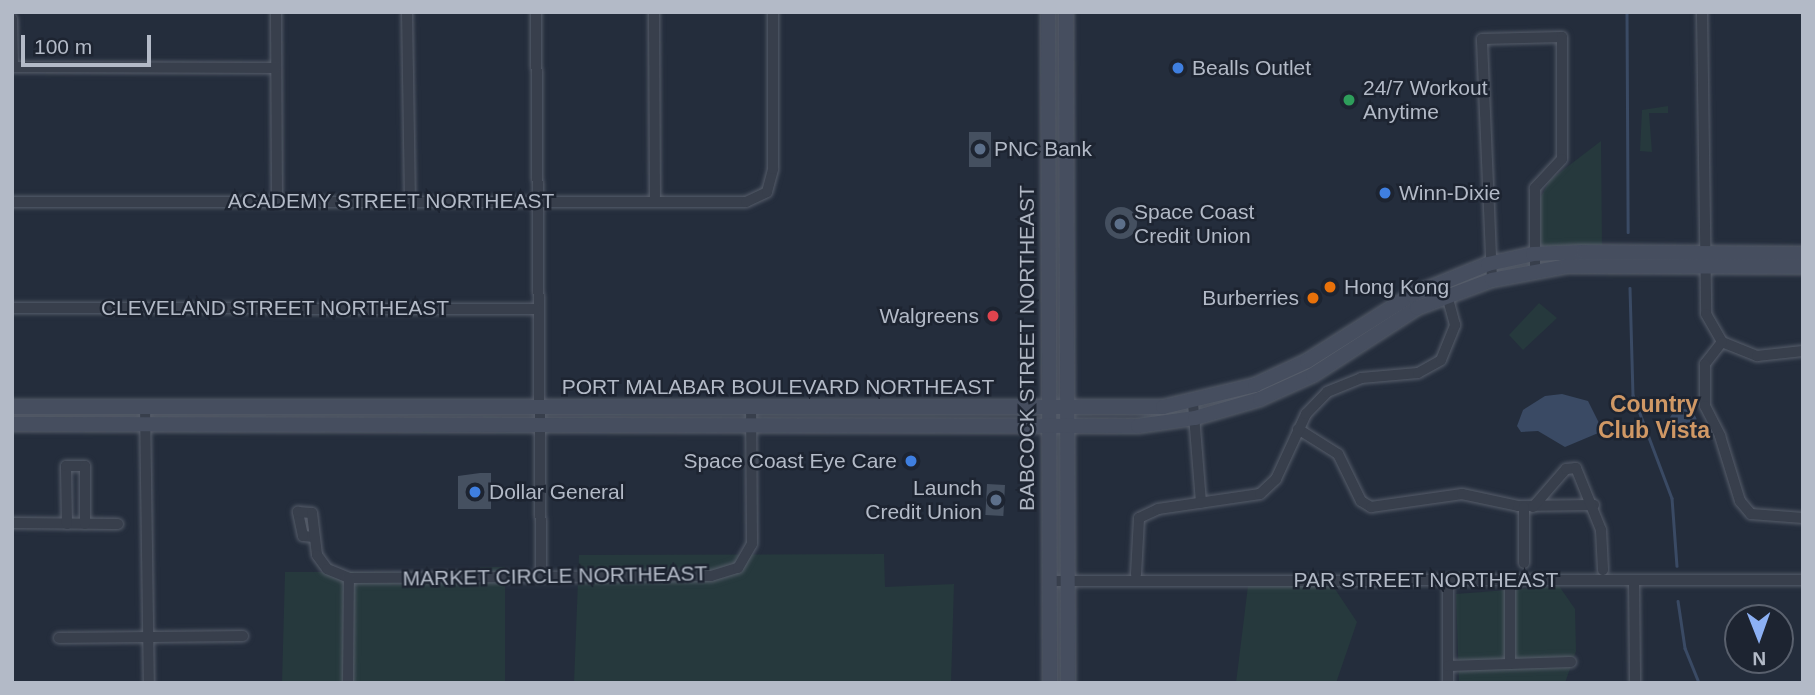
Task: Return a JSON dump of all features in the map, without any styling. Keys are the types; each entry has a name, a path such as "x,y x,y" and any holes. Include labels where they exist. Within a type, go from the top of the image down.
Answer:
{"street":[{"path":"276,12 277,200"},
{"path":"407,12 410,199"},
{"path":"536,12 537,425 541,575"},
{"path":"653,12 655,202"},
{"name":"ACADEMY STREET NORTHEAST","path":"12,201 410,199 746,202 767,192 773,169 773,12"},
{"name":"BABCOCK STREET NORTHEAST","path":"1048,12 1047,426 1050,683"},
{"name":"BABCOCK STREET NORTHEAST","path":"1066,12 1068,683"},
{"path":"1702,12 1703,258 1706,314 1722,342 1757,356 1803,351"},
{"path":"12,19 12,67 276,68"},
{"path":"1492,280 1488,264 1482,39 1562,37 1562,159 1535,188 1535,270"},
{"name":"PORT MALABAR BOULEVARD NORTHEAST","path":"12,424 1068,426 1194,411 1260,399 1313,375 1444,288 1488,264 1533,254 1703,258 1803,267"},
{"name":"PORT MALABAR BOULEVARD NORTHEAST","path":"1444,288 1535,270 1803,254"},
{"path":"1136,574 1139,518 1152,511 1260,494 1276,479 1298,429 1314,402 1338,386 1418,373 1441,360 1455,325 1444,288"},
{"name":"CLEVELAND STREET NORTHEAST","path":"12,308 537,309"},
{"path":"1722,342 1705,364 1704,398 1740,501 1751,514 1803,518"},
{"name":"PORT MALABAR BOULEVARD NORTHEAST","path":"12,407 1068,408 1194,411"},
{"path":"145,407 149,683"},
{"path":"312,408 312,426"},
{"name":"MARKET CIRCLE NORTHEAST","path":"349,578 711,576 738,568 752,544 751,408"},
{"path":"1194,411 1201,503"},
{"path":"1298,429 1338,454 1367,506 1462,494 1528,506 1594,505"},
{"path":"67,524 66,466 85,466 85,524"},
{"path":"1524,563 1528,506 1572,467 1581,475 1594,505 1603,570"},
{"path":"12,523 118,524"},
{"path":"314,537 327,569 349,578 348,683"},
{"path":"1448,580 1448,683"},
{"path":"1510,580 1510,664"},
{"path":"1634,580 1635,683"},
{"name":"PAR STREET NORTHEAST","path":"1050,581 1803,580"},
{"path":"59,638 243,636"},
{"path":"1448,666 1571,662"}],"green space":[{"path":"1668,106 1668,113 1649,113 1652,152 1640,151 1642,110"},
{"path":"1601,141 1602,247 1538,248 1537,204 1550,180"},
{"path":"1539,303 1557,318 1523,350 1509,335"},
{"path":"884,554 885,587 954,584 951,683 574,683 579,555"},
{"path":"480,567 505,567 505,683 282,683 285,572 434,572 479,577"},
{"path":"1248,586 1333,586 1357,622 1336,683 1236,683"},
{"path":"1559,586 1575,609 1576,651 1565,683 1459,683 1456,594"}],"water":[{"path":"1562,394 1588,401 1603,431 1565,447 1538,431 1521,432 1517,426 1523,410 1545,396"},
{"path":"1683,409 1693,413 1697,423 1693,433 1683,437 1673,433 1669,423 1673,413"}],"building":[{"name":"PNC Bank","path":"969,132 991,132 991,167 969,167"},
{"name":"Space Coast Credit Union","path":"1121,207 1132,212 1137,223 1132,234 1121,239 1110,234 1105,223 1110,212"},
{"name":"Dollar General","path":"491,473 491,509 458,509 458,476"},
{"name":"Launch Credit Union","path":"987,484 1005,485 1003,516 985,515"}],"waterway":[{"path":"1627,12 1628,232"},
{"path":"1630,288 1633,395 1672,498 1677,566"},
{"path":"1678,601 1685,648 1699,683"}],"place":[{"name":"Bealls Outlet","path":"1178,68"},
{"name":"24/7 Workout Anytime","path":"1349,100"},
{"name":"PNC Bank","path":"980,149"},
{"name":"Winn-Dixie","path":"1385,193"},
{"name":"Space Coast Credit Union","path":"1120,224"},
{"name":"Hong Kong","path":"1330,287"},
{"name":"Burberries","path":"1313,298"},
{"name":"Walgreens","path":"993,316"},
{"name":"Space Coast Eye Care","path":"911,461"},
{"name":"Dollar General","path":"475,492"},
{"name":"Launch Credit Union","path":"996,500"}],"district":[{"name":"Country Club Vista","path":"1654,417"}]}
